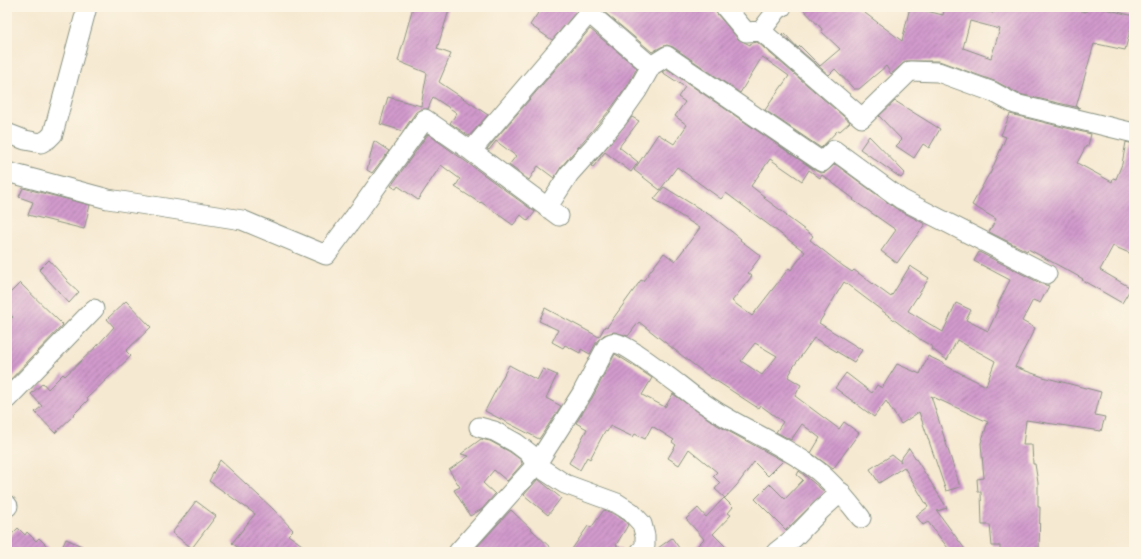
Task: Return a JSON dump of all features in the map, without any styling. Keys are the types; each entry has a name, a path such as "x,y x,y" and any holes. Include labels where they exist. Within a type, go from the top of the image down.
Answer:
{"street":[{"path":"7,133 26,140 41,143 53,134 87,7"},
{"path":"725,7 746,32 761,31 862,118 910,71 938,72 993,92 1015,104 1134,134"},
{"path":"761,31 778,9 782,7"},
{"path":"471,151 591,10 651,66"},
{"path":"7,172 108,199 242,220 326,255 425,119 553,212 569,174 618,118 637,91 651,66 667,56 822,162 834,150 901,198 1047,274"},
{"path":"7,399 94,309"},
{"path":"458,552 536,464 582,393 607,346 612,343 617,343 728,418 768,439 818,471 841,492 861,518"},
{"path":"479,427 494,431 516,443 529,453 536,464 566,484 617,503 631,512 642,524 645,536 645,546 640,552"},
{"path":"776,552 794,538 841,492"},
{"path":"629,552 634,552"}],"building":[{"path":"413,7 450,7 437,49 451,54 439,82 488,115 469,136 450,123 457,113 433,97 428,109 421,109 416,112 403,131 380,124 388,97 421,106 427,73 398,61"},
{"path":"542,7 571,7 577,11 552,40 530,25"},
{"path":"604,7 714,7 717,14 738,39 750,45 751,43 757,42 850,122 840,131 838,130 821,148 765,110 789,76 764,58 762,57 740,93 673,47 667,45 652,52 603,11"},
{"path":"801,7 857,7 902,41 910,7 943,15 945,7 970,7 993,13 994,7 1064,7 1086,12 1087,7 1097,7 1134,16 1125,50 1094,44 1076,107 1080,108 1019,94 997,82 939,61 906,61 891,74 886,66 859,89 854,89 835,69 829,75 782,35 784,33 798,48 800,46 820,66 840,49 821,31 822,29","holes":["970,21 1000,29 991,58 963,48"]},
{"path":"590,29 637,68 628,85 609,111 561,167 554,178 538,166 529,180 509,165 516,156 496,141 489,150 487,149"},
{"path":"667,69 816,171 821,173 826,172 835,164 895,208 925,224 897,263 881,251 896,230 853,200 854,199 822,175 820,178 809,170 802,181 770,159 751,186 787,215 786,216 813,236 810,240 843,266 852,272 854,270 891,297 910,266 929,278 908,311 943,332 956,303 971,310 966,320 988,331 999,307 997,306 1010,280 974,261 979,252 1042,284 1049,286 1040,303 1033,300 1022,321 1035,328 1015,367 1043,377 1101,392 1095,415 1105,417 1101,431 1026,420 1023,445 1032,445 1033,464 1035,464 1038,483 1038,507 1040,507 1039,551 1000,552 1000,546 992,546 990,525 982,525 981,492 978,492 977,479 984,478 981,443 988,422 931,396 960,487 946,491 919,412 901,424 886,401 874,417 835,388 846,373 872,393 877,385 882,388 897,364 920,374 928,356 986,386 995,361 957,340 947,360 932,349 933,347 921,340 844,282 819,323 862,350 854,362 814,338 791,370 788,377 801,385 795,396 839,429 844,422 859,433 833,469 811,453 820,438 802,424 791,440 776,432 783,422 760,405 758,408 712,379 639,322 628,336 614,332 604,335 597,341 590,354 581,349 580,353 565,345 563,348 552,342 558,330 539,321 545,308 599,337 605,326 607,327 641,280 643,281 664,253 675,261 700,228 654,199 664,187 713,217 761,256 748,273 752,276 732,301 752,316 789,268 791,270 805,252 726,193 721,199 677,167 660,190 634,170 658,134 674,144 687,125 675,116 685,102 678,97 685,87 662,72","holes":["755,343 777,356 762,375 741,361"]},
{"path":"895,101 940,129 929,148 923,144 914,158 896,146 902,140 879,116"},
{"path":"1010,114 1091,134 1088,146 1086,146 1077,163 1112,182 1113,178 1116,179 1122,164 1126,142 1134,144 1134,255 1113,246 1100,270 1131,288 1122,303 1082,280 1083,279 1028,249 1027,251 989,232 996,219 972,205 990,174 1006,137 1001,135"},
{"path":"632,117 639,121 619,147 638,162 631,172 605,152 593,167 591,166"},
{"path":"428,134 535,212 528,221 521,215 513,225 481,202 480,203 455,187 460,179 441,165 418,200 398,186 396,189 391,186"},
{"path":"869,136 905,173 901,178 860,149"},
{"path":"374,141 389,151 372,173 367,170"},
{"path":"23,188 90,205 84,229 28,215 33,202 19,197"},
{"path":"49,260 66,280 79,292 69,303 39,270"},
{"path":"20,283 63,325 7,383 7,323 13,317 7,312 7,296"},
{"path":"126,301 151,327 126,351 131,356 87,398 88,400 55,433 35,412 42,406 31,394 43,383 48,389 63,374 65,376 97,346 114,327 107,319"},
{"path":"615,354 652,378 642,395 665,407 673,394 717,425 783,461 768,476 754,462 725,498 715,489 720,483 713,476 717,472 689,449 679,465 668,458 676,445 672,442 674,440 652,426 645,439 635,434 633,437 610,426 607,432 605,431 590,459 587,457 580,470 569,463 587,429 576,423 592,398"},
{"path":"509,365 537,380 543,369 557,375 546,398 561,406 539,439 485,411"},
{"path":"481,439 490,441 510,452 521,460 522,464 507,481 494,470 483,483 495,494 482,509 470,516 454,490 460,487 449,470 469,456 461,454"},
{"path":"909,448 947,508 937,511 967,552 951,552 928,522 923,525 916,516 928,507 904,467 879,483 870,469 892,455 901,462 900,460"},
{"path":"220,460 272,508 293,530 288,535 312,552 244,552 232,543 255,514 209,481"},
{"path":"799,471 825,492 786,530 755,499 770,484 785,499 803,480 797,475"},
{"path":"538,479 561,498 548,515 524,495"},
{"path":"724,498 733,507 728,513 731,515 713,534 731,552 691,552 704,539 686,519 698,508 706,517"},
{"path":"196,501 216,516 192,548 172,533"},
{"path":"511,510 555,552 476,552 474,550"},
{"path":"604,510 624,520 628,525 616,545 627,552 570,552 588,526 591,528"},
{"path":"18,528 25,535 27,532 36,541 39,538 53,552 7,552 7,539"},
{"path":"672,538 682,552 654,552 654,551"},
{"path":"66,539 95,552 60,552"}]}
